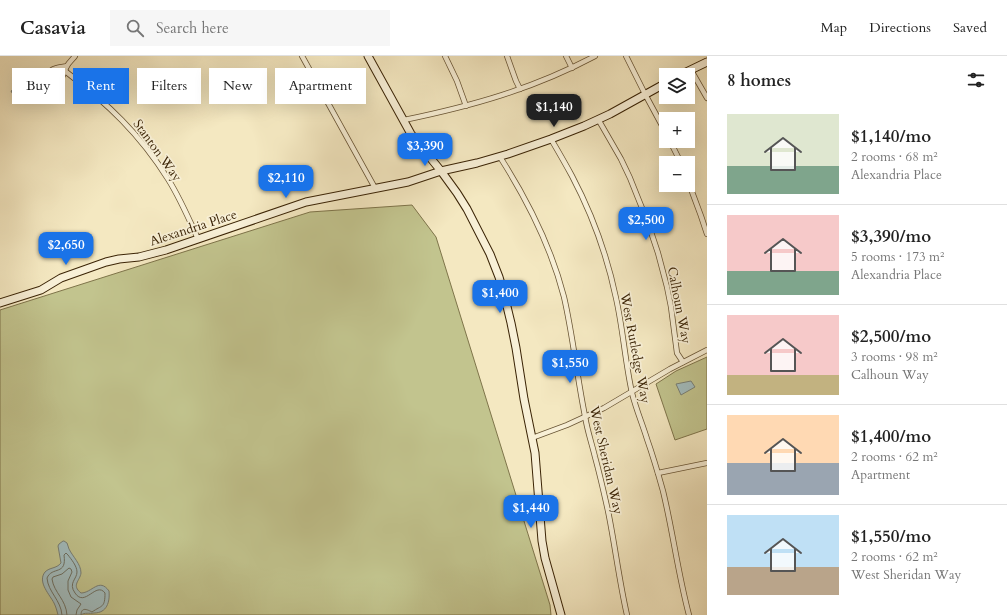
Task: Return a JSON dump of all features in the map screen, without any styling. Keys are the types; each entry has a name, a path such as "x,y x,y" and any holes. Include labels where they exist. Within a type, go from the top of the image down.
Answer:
{"street":[{"name":"Stanton Way","path":"75,56 66,68 130,128 150,153 174,188 198,239"},
{"path":"302,56 376,188"},
{"path":"368,56 416,141 457,193 490,254 499,277 511,323 535,453 542,541 545,558 561,615"},
{"path":"445,56 457,81 466,106"},
{"path":"507,56 520,89"},
{"path":"566,56 572,68"},
{"path":"404,120 466,106 500,96 572,68 595,56"},
{"path":"626,56 659,120"},
{"path":"695,68 707,62"},
{"path":"695,77 707,98"},
{"name":"Alexandria Place","path":"0,303 41,290 66,276 106,262 155,254 306,202 408,182 441,171 500,156 551,139 598,119 659,87"},
{"name":"Calhoun Way","path":"598,119 621,159 648,223 667,287 677,353 683,362"},
{"name":"West Rutledge Way","path":"551,139 584,200 604,251 617,298 635,405 658,473 689,615"},
{"name":"West Sheridan Way","path":"500,156 528,204 538,225 554,265 562,292 570,326 578,382 585,417 608,512 627,615"},
{"path":"692,192 707,234"},
{"path":"532,438 567,425 604,408 670,369 707,350"},
{"path":"658,473 707,463"}],"green space":[{"path":"412,205 436,237 550,605 551,615 0,615 0,310 310,212"},
{"path":"707,357 707,429 675,440 656,384 676,371"}],"water":[{"path":"691,381 695,387 681,395 676,384"},
{"path":"63,541 67,543 81,570 76,585 78,590 81,593 102,585 109,591 107,606 102,611 98,613 81,615 58,615 55,604 42,580 45,572 61,563 58,546"}]}
